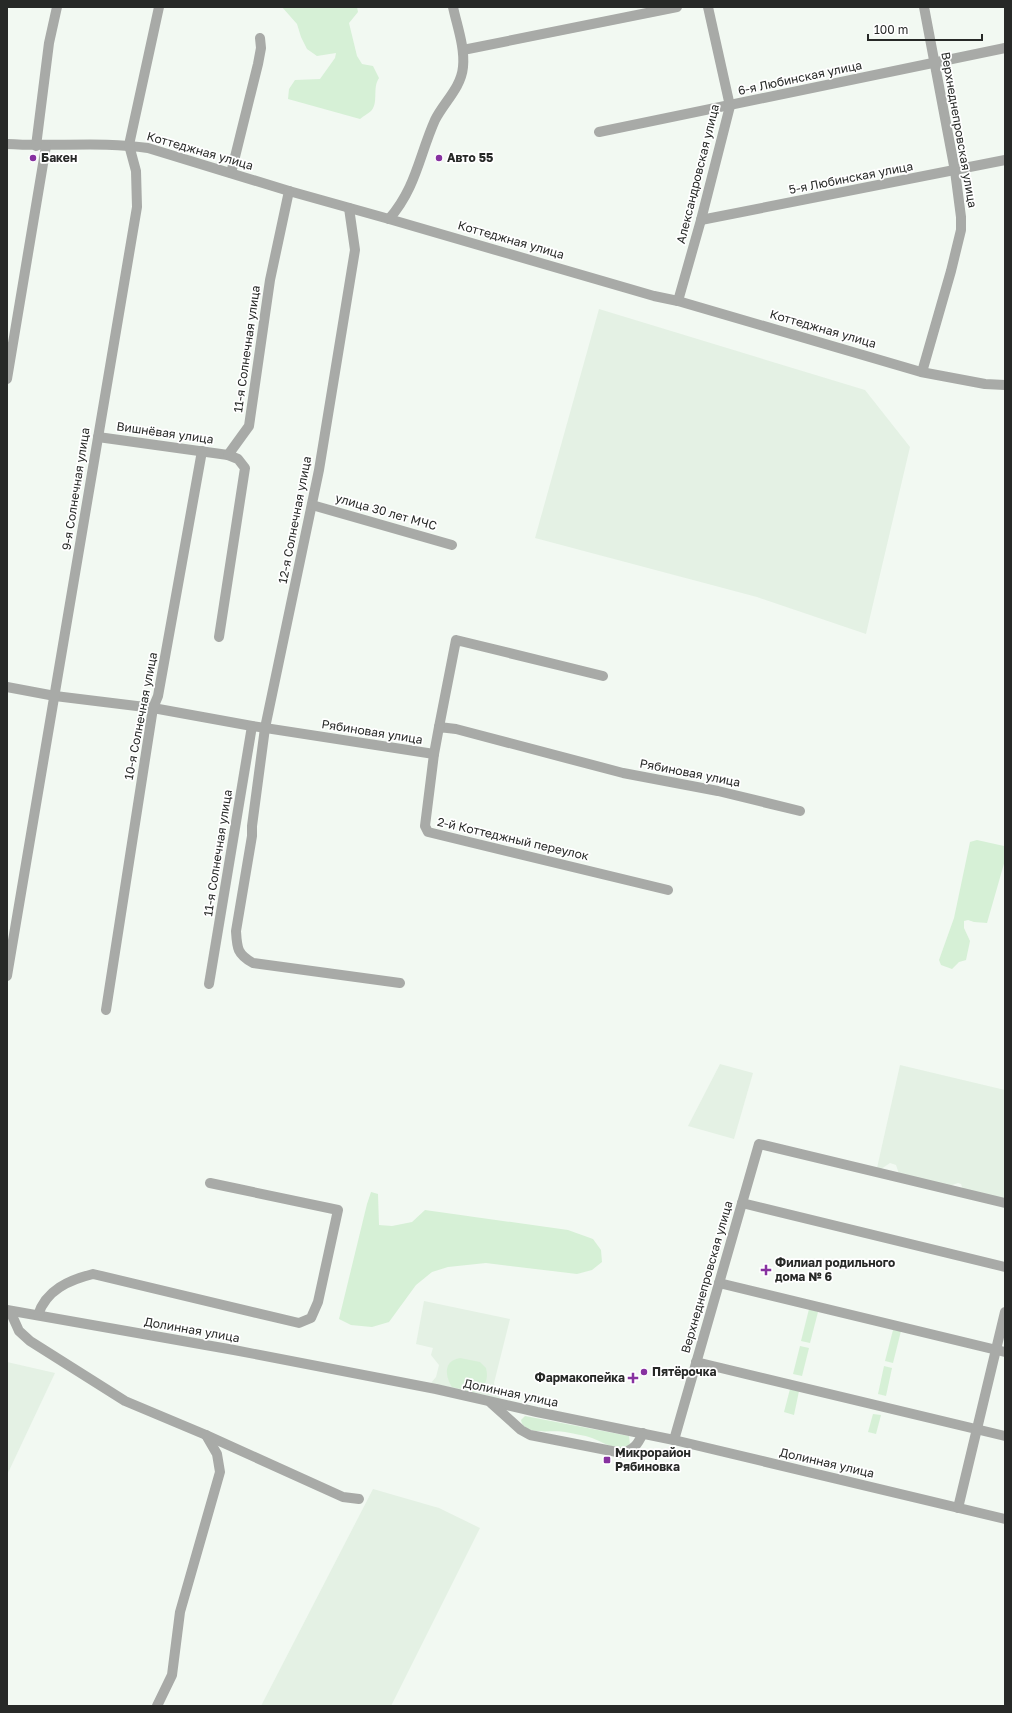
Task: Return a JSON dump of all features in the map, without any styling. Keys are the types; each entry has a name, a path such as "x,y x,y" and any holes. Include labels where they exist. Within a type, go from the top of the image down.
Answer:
{"street":[{"path":"7,379 41,146 49,43 56,7"},
{"name":"9-я Солнечная улица","path":"7,976 137,207 136,171 129,145 159,7"},
{"path":"389,219 400,205 417,171 435,121 462,77 463,50 453,7"},
{"path":"463,50 678,7"},
{"name":"Александровская улица","path":"678,301 701,220 730,106 708,7"},
{"name":"Верхнеднепровская улица","path":"922,372 951,271 961,230 961,216 955,171 924,7"},
{"path":"231,173 258,64 260,38"},
{"name":"6-я Любинская улица","path":"599,132 1005,48"},
{"name":"Коттеджная улица","path":"7,144 41,146 129,145 170,154 288,191 654,296 678,301 922,372 985,384 1005,385"},
{"name":"5-я Любинская улица","path":"701,220 1005,160"},
{"name":"11-я Солнечная улица","path":"228,455 250,426 270,280 288,191"},
{"name":"12-я Солнечная улица","path":"349,208 355,250 320,463 265,728 252,836 236,931 237,946 243,957 253,963 400,983"},
{"name":"Вишнёвая улица","path":"98,437 228,455"},
{"name":"10-я Солнечная улица","path":"106,1010 153,708 158,696 202,451"},
{"path":"219,637 245,468 238,459 228,455"},
{"name":"улица 30 лет МЧС","path":"312,505 452,545"},
{"path":"439,727 456,640 603,676"},
{"name":"Рябиновая улица","path":"7,687 55,696 153,708 252,726 434,754 439,727 456,729 623,773 718,791 800,812"},
{"name":"11-я Солнечная улица","path":"209,984 252,726"},
{"name":"2-й Коттеджный переулок","path":"434,754 425,826 428,832 668,890"},
{"name":"Верхнеднепровская улица","path":"674,1440 759,1144 1005,1203"},
{"path":"38,1315 41,1306 60,1286 75,1278 93,1274 299,1323 311,1318 318,1302 338,1210 210,1183"},
{"path":"742,1204 1005,1267"},
{"path":"719,1283 1000,1351"},
{"path":"8,1310 19,1331 30,1342 125,1401 343,1496 359,1500"},
{"name":"Долинная улица","path":"8,1310 234,1350 643,1433 1005,1519"},
{"path":"958,1508 977,1429 1000,1351 1005,1312"},
{"path":"696,1362 1005,1436"},
{"path":"490,1401 521,1430 530,1435 548,1439 622,1453 631,1451 638,1444 643,1433"},
{"path":"157,1706 172,1675 180,1612 220,1472 217,1454 206,1435"}],"shaded area":[{"path":"599,309 865,390 910,447 866,634 757,597 535,538"},
{"path":"720,1064 753,1073 734,1139 688,1126"},
{"path":"900,1065 1005,1090 1005,1200 963,1189 961,1184 958,1183 949,1186 899,1174 896,1165 890,1163 881,1169 877,1168"},
{"path":"424,1301 510,1319 494,1383 497,1393 501,1399 431,1383 436,1377 439,1365 431,1355 433,1348 416,1344"},
{"path":"7,1362 55,1373 7,1475"},
{"path":"373,1489 439,1508 480,1528 391,1706 261,1706"}],"green space":[{"path":"282,7 357,7 358,12 349,23 357,56 362,64 373,66 379,78 376,86 375,104 370,112 360,119 288,99 289,89 295,80 320,79 335,58 336,53 317,56 307,49 297,24"},
{"path":"977,840 1004,846 1005,860 987,923 968,920 964,921 964,928 970,941 966,960 959,962 952,969 941,965 939,960 954,918 970,842"},
{"path":"371,1192 378,1194 379,1225 392,1226 412,1222 425,1210 568,1230 593,1239 601,1250 602,1262 592,1270 577,1274 486,1263 448,1267 432,1272 416,1285 389,1322 372,1327 351,1325 339,1319"},
{"path":"809,1309 818,1312 810,1343 801,1341"},
{"path":"893,1330 901,1331 893,1363 885,1361"},
{"path":"800,1346 809,1348 802,1376 793,1374"},
{"path":"460,1358 480,1362 486,1368 487,1376 484,1385 475,1392 452,1387 450,1383 447,1374 448,1366 454,1360"},
{"path":"884,1366 892,1368 886,1396 878,1394"},
{"path":"790,1389 799,1391 794,1415 784,1412"},
{"path":"873,1414 881,1415 876,1434 868,1432"},
{"path":"525,1416 629,1436 630,1445 620,1448 582,1435 560,1431 540,1431 527,1429 521,1420"}],"place":[{"name":"Бакен","path":"33,158"},
{"name":"Авто 55","path":"439,158"},
{"name":"Филиал родильного дома № 6","path":"766,1270"},
{"name":"Пятёрочка","path":"644,1372"},
{"name":"Фармакопейка","path":"633,1378"},
{"name":"Микрорайон Рябиновка","path":"607,1460"}]}
